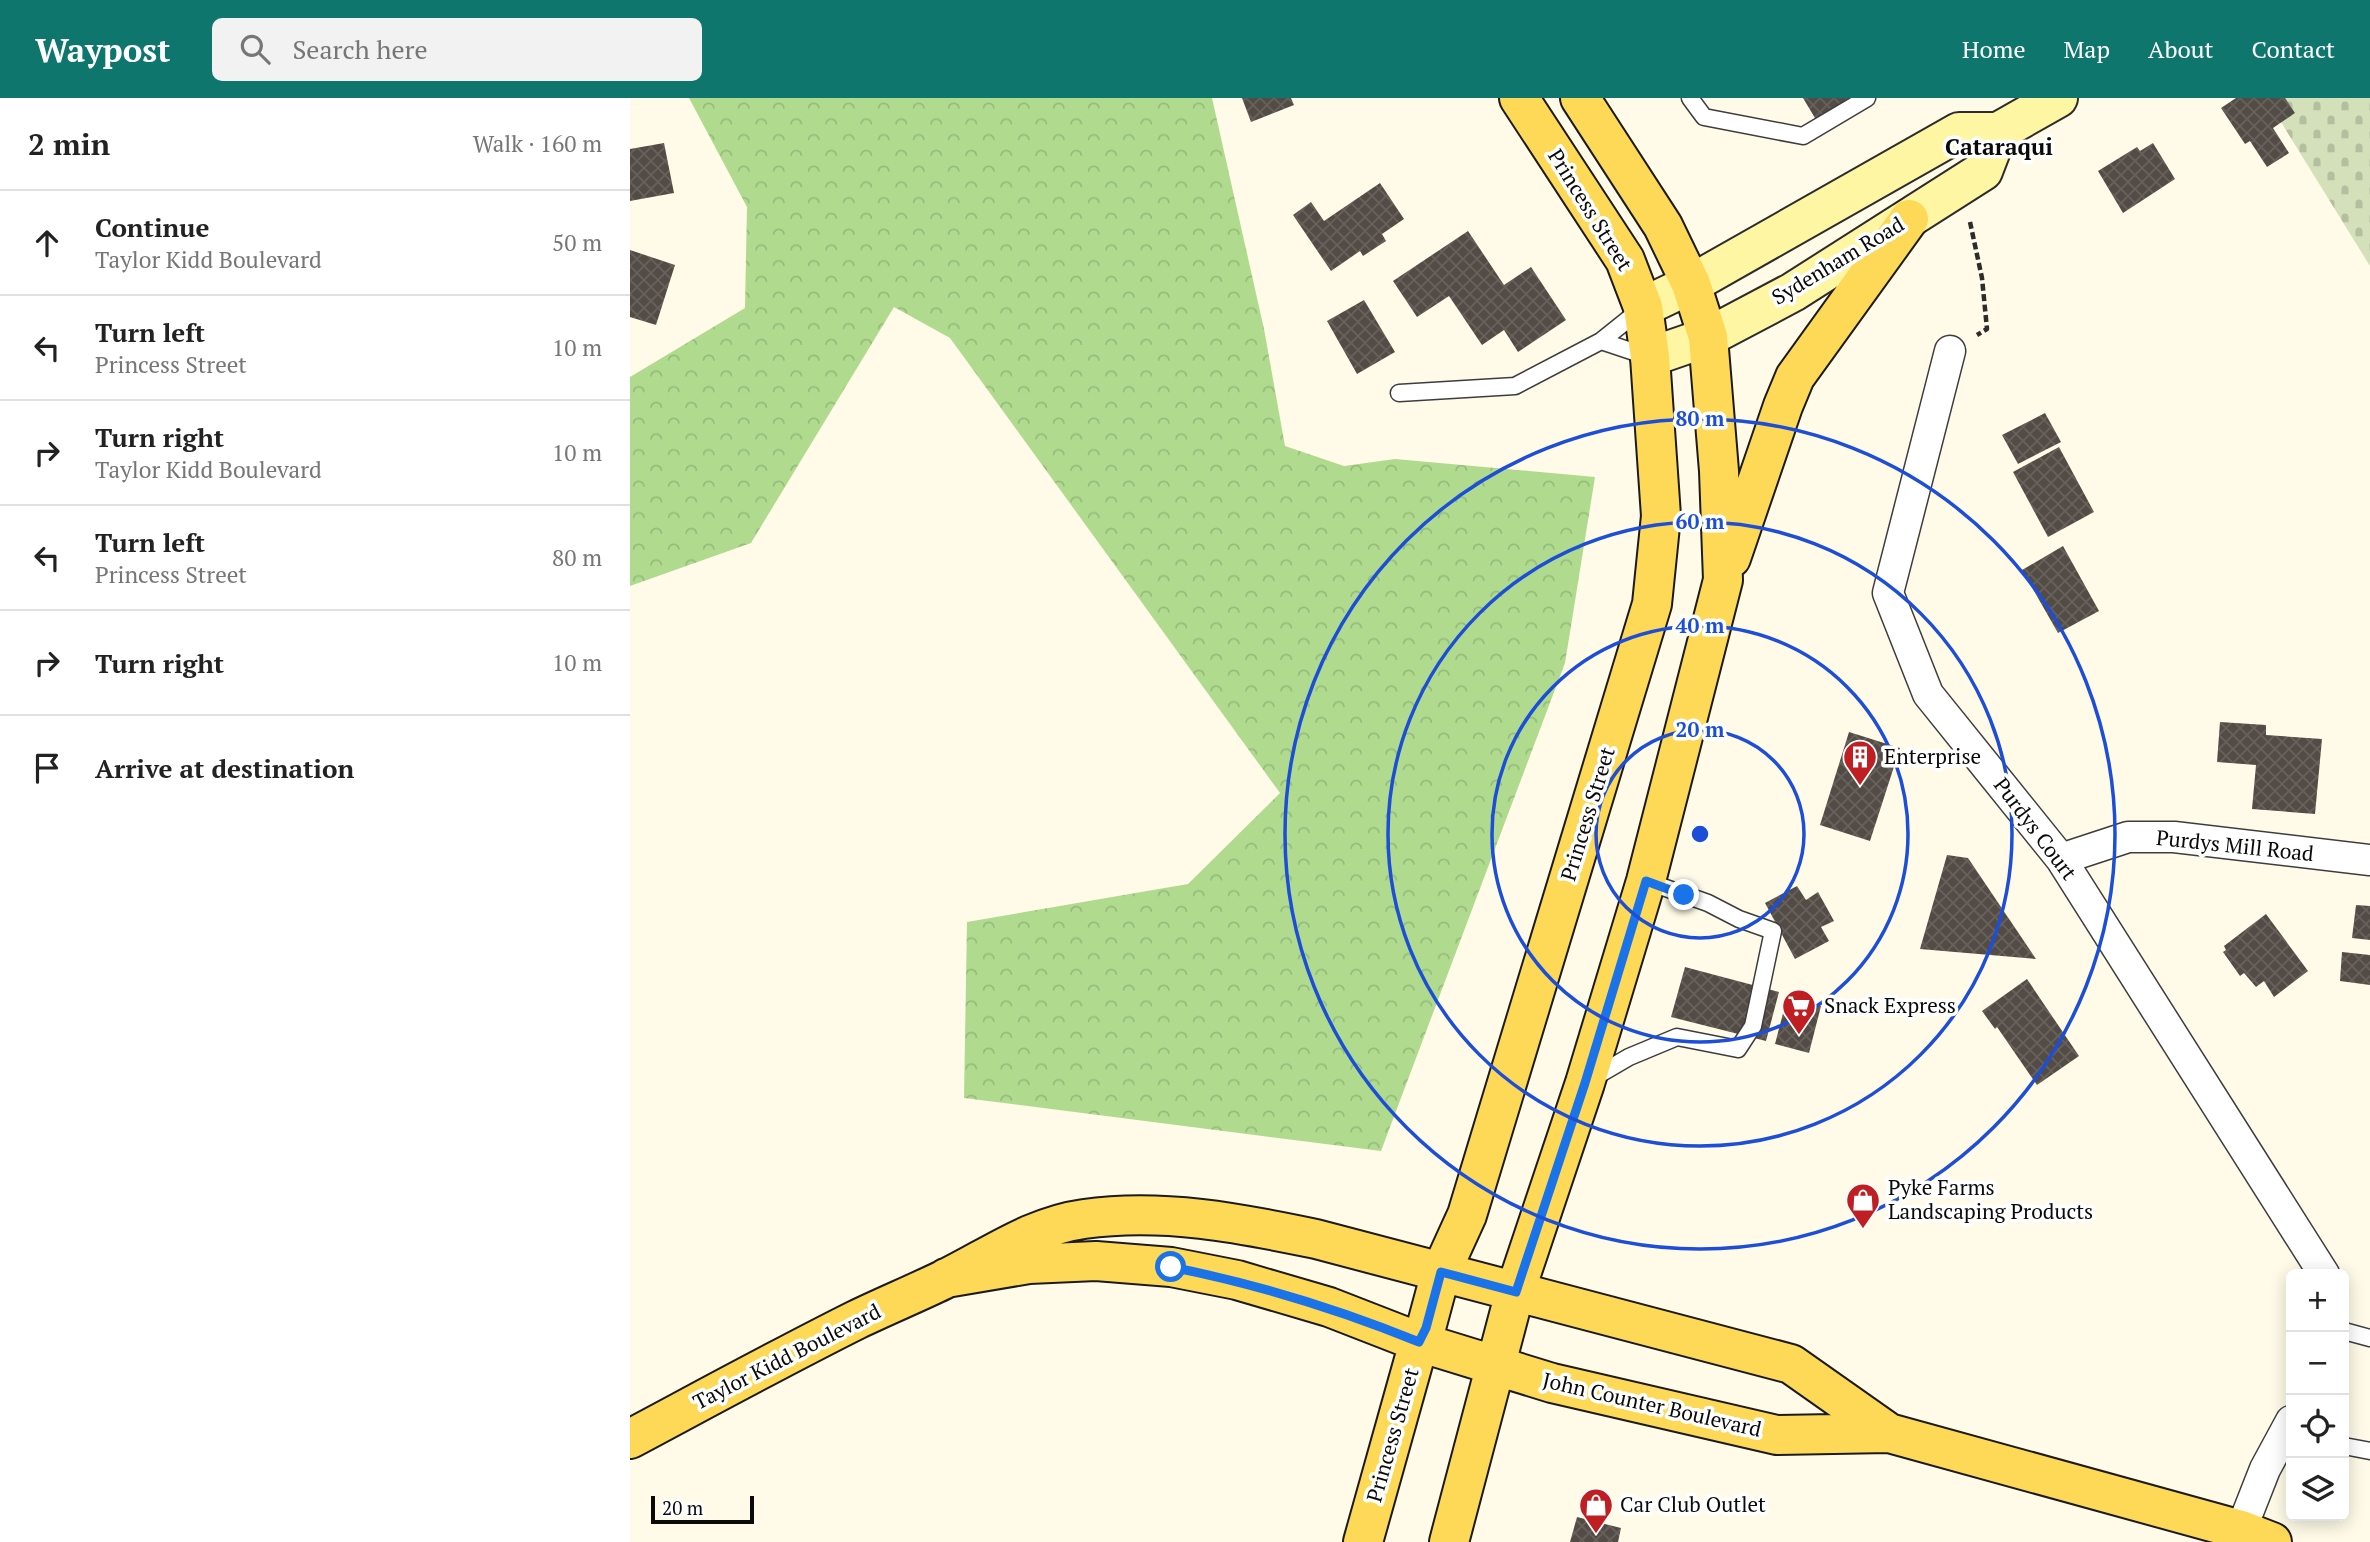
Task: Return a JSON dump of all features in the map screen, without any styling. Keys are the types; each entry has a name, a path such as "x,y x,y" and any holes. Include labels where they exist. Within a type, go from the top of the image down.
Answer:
{"main road":[{"name":"Princess Street","path":"1363,1542 1419,1342 1426,1328 1441,1272 1467,1215 1652,604 1661,516 1650,357 1643,307 1625,260 1519,98"},
{"path":"1580,98 1663,226 1691,284 1708,337 1719,471 1723,580"},
{"path":"1643,307 1691,284 1959,132 1998,132 2058,98"},
{"name":"Sydenham Road","path":"1650,357 1708,337 1793,292 1909,219 1983,171 1998,132"},
{"path":"1449,1542 1516,1292 1585,1083 1646,881 1723,580 1783,406 1795,377 1909,219"},
{"name":"Taylor Kidd Boulevard","path":"630,1439 1017,1240 1051,1226 1083,1219 1130,1215 1169,1216 1247,1225 1316,1239 1516,1292"},
{"name":"Taylor Kidd Boulevard","path":"946,1278 1029,1264 1096,1261 1171,1267 1237,1280 1329,1307 1419,1342"},
{"name":"John Counter Boulevard","path":"1516,1292 1791,1364 1889,1433"},
{"name":"John Counter Boulevard","path":"1419,1342 1552,1383 1777,1435 1889,1433 2256,1536"}],"street":[{"name":"Purdys Court","path":"1950,351 1888,593 1928,694 2061,859 2321,1269"},
{"name":"Purdys Mill Road","path":"2061,859 2129,837 2174,837 2370,860"},
{"path":"2256,1536 2265,1469 2286,1435"}],"lane":[{"path":"1690,98 1704,117 1802,136 1867,98"},
{"path":"1399,393 1515,386 1601,341 1643,307"},
{"path":"1601,341 1650,357"},
{"path":"1585,1083 1629,1057 1677,1037 1738,1049 1753,1026 1773,931 1739,919 1708,903 1646,881"},
{"path":"2348,1332 2370,1338"},
{"path":"2349,1447 2370,1451"}],"path":[{"path":"1950,351 1987,329 1982,278 1969,218"}],"green space":[{"path":"689,98 1212,98 1264,329 1285,446 1344,466 1395,459 1595,477 1565,663 1381,1151 964,1098 967,922 1188,884 1280,793 950,338 894,307 751,543 630,586 630,377 745,308 747,207"},
{"path":"2266,98 2370,98 2370,266"}],"building":[{"path":"1242,98 1291,98 1294,105 1251,122"},
{"path":"1803,98 1860,98 1818,123"},
{"path":"2236,98 2285,98 2295,113 2273,128 2289,153 2267,167 2250,141 2245,144 2221,108"},
{"path":"664,143 674,193 630,201 630,149"},
{"path":"2153,143 2175,179 2123,213 2098,171 2137,147 2140,151"},
{"path":"1380,183 1404,219 1382,234 1386,241 1363,256 1360,251 1331,271 1293,215 1311,202 1324,221"},
{"path":"1468,231 1504,285 1531,267 1566,320 1518,352 1504,330 1482,345 1449,296 1417,317 1393,281"},
{"path":"630,250 675,265 656,325 630,317"},
{"path":"1364,300 1395,352 1357,374 1327,321"},
{"path":"2045,413 2061,442 2018,464 2002,435"},
{"path":"2059,447 2094,512 2048,537 2013,472"},
{"path":"2063,546 2099,611 2058,633 2022,570"},
{"path":"2220,722 2266,725 2266,735 2322,739 2315,814 2252,809 2256,765 2217,762"},
{"name":"Enterprise","path":"1849,732 1900,748 1870,841 1820,825"},
{"path":"1947,855 1968,858 2036,959 1920,949"},
{"path":"1797,886 1806,900 1818,892 1834,921 1821,927 1829,941 1795,959 1765,903"},
{"path":"2356,905 2370,906 2370,940 2352,938"},
{"path":"2266,914 2308,971 2274,997 2264,981 2256,987 2244,973 2240,976 2223,952 2226,950 2224,946"},
{"path":"2342,952 2370,955 2370,985 2340,981"},
{"path":"1685,967 1779,992 1766,1041 1671,1017"},
{"path":"2027,979 2079,1056 2037,1085 1997,1027 1995,1029 1982,1011"},
{"path":"1787,998 1821,1006 1809,1053 1775,1044"},
{"name":"Car Club Outlet","path":"1577,1517 1621,1528 1618,1542 1570,1542"}],"place":[{"name":"Enterprise","path":"1860,787"},
{"name":"Snack Express","path":"1799,1036"},
{"name":"Pyke Farms Landscaping Products","path":"1863,1230"},
{"name":"Car Club Outlet","path":"1596,1535"}],"district":[{"name":"Cataraqui","path":"1999,147"}],"route":[{"path":"1171,1267 1237,1280 1329,1307 1419,1342 1426,1328 1441,1272 1516,1292 1585,1083 1646,881 1684,895"}]}
